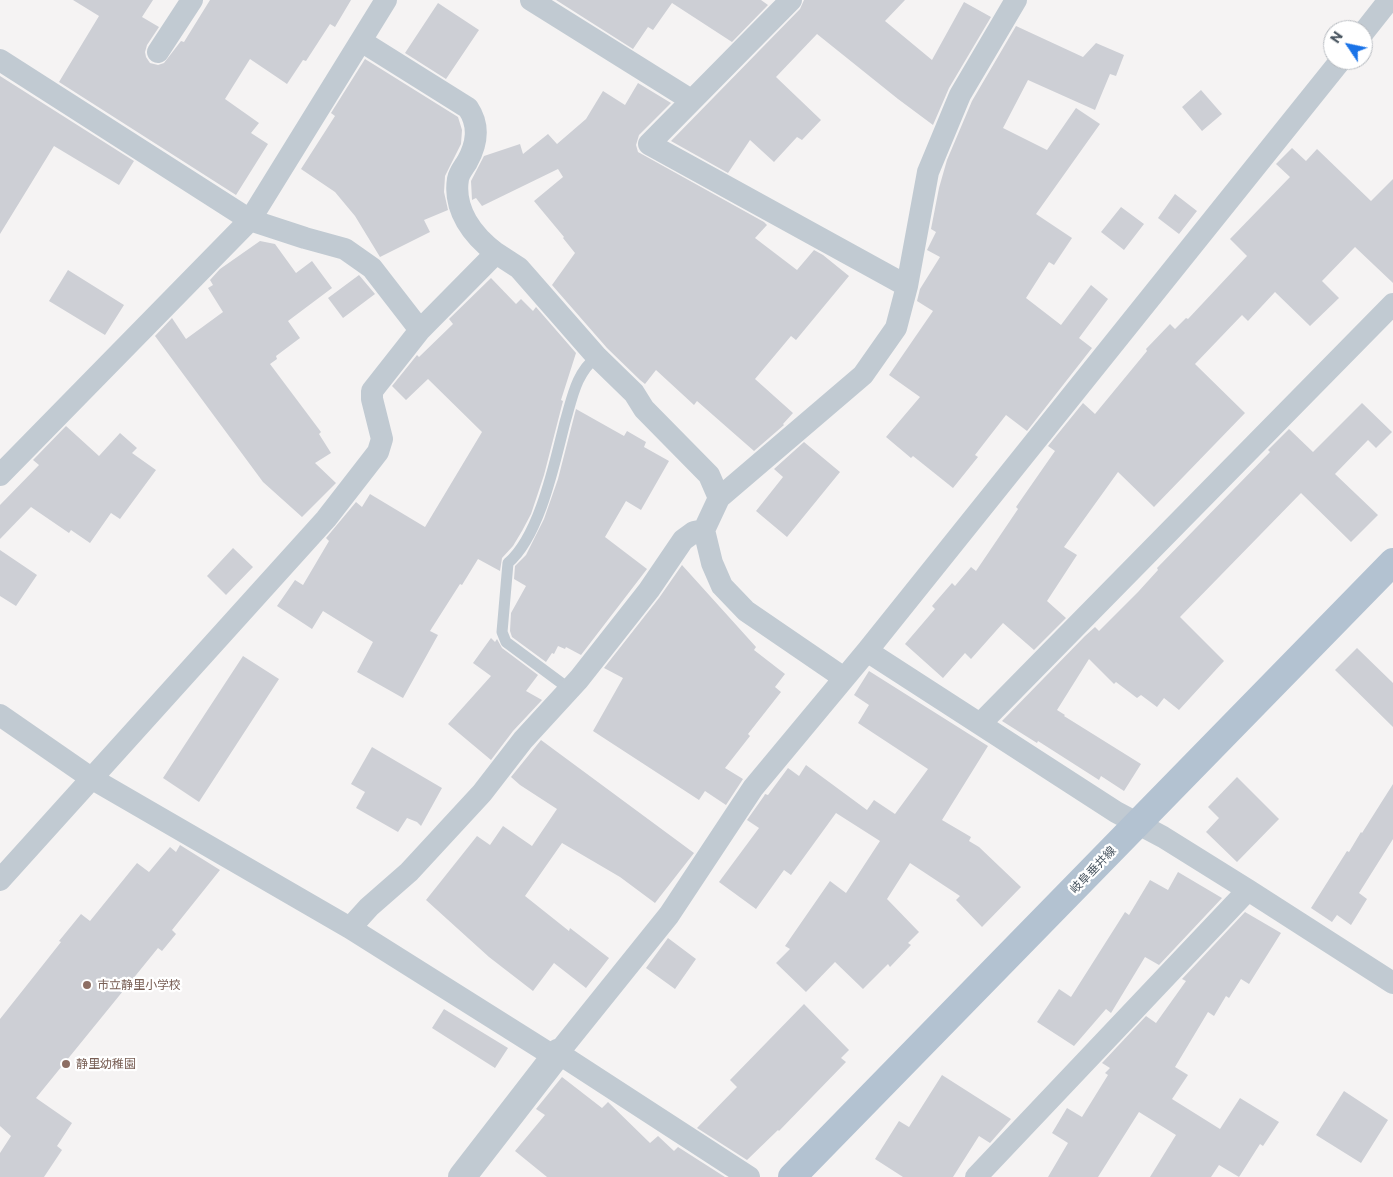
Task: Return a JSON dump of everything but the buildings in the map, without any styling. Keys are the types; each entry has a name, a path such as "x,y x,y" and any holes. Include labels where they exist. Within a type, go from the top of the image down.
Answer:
{"main road":[{"name":"岐阜垂井線","path":"792,1177 1393,562"}],"street":[{"path":"158,52 192,0"},
{"path":"0,475 250,220 386,0"},
{"path":"531,0 691,100"},
{"path":"791,0 649,144 907,286"},
{"path":"844,678 746,611 722,586 712,563 704,530 719,498 863,375 896,328 907,286 928,172 960,95 1016,0"},
{"path":"1373,20 1389,0"},
{"path":"361,41 468,108 474,118 477,134 473,151 458,178 458,200 466,222 480,241 496,254 520,268 597,357 634,393 644,409 709,475 719,498"},
{"path":"0,60 250,220 345,249 372,268 420,330"},
{"path":"462,1177 556,1055 669,915 753,788 867,652 1333,70"},
{"path":"0,880 326,519 378,452 382,439 372,399 372,391 420,330 496,254"},
{"path":"980,724 1393,304"},
{"path":"350,928 369,907 409,872 469,807 523,740 568,690 649,590 683,540 694,532 704,530"},
{"path":"867,652 1393,983"},
{"path":"0,715 91,778 350,928 749,1177"},
{"path":"976,1177 1248,890"}],"lane":[{"path":"568,690 564,685 506,642 502,632 506,583 508,563 516,556 539,512 574,388 589,363 597,357"}],"place":[{"name":"市立静里小学校","path":"87,985"},
{"name":"静里幼稚園","path":"66,1064"}]}
